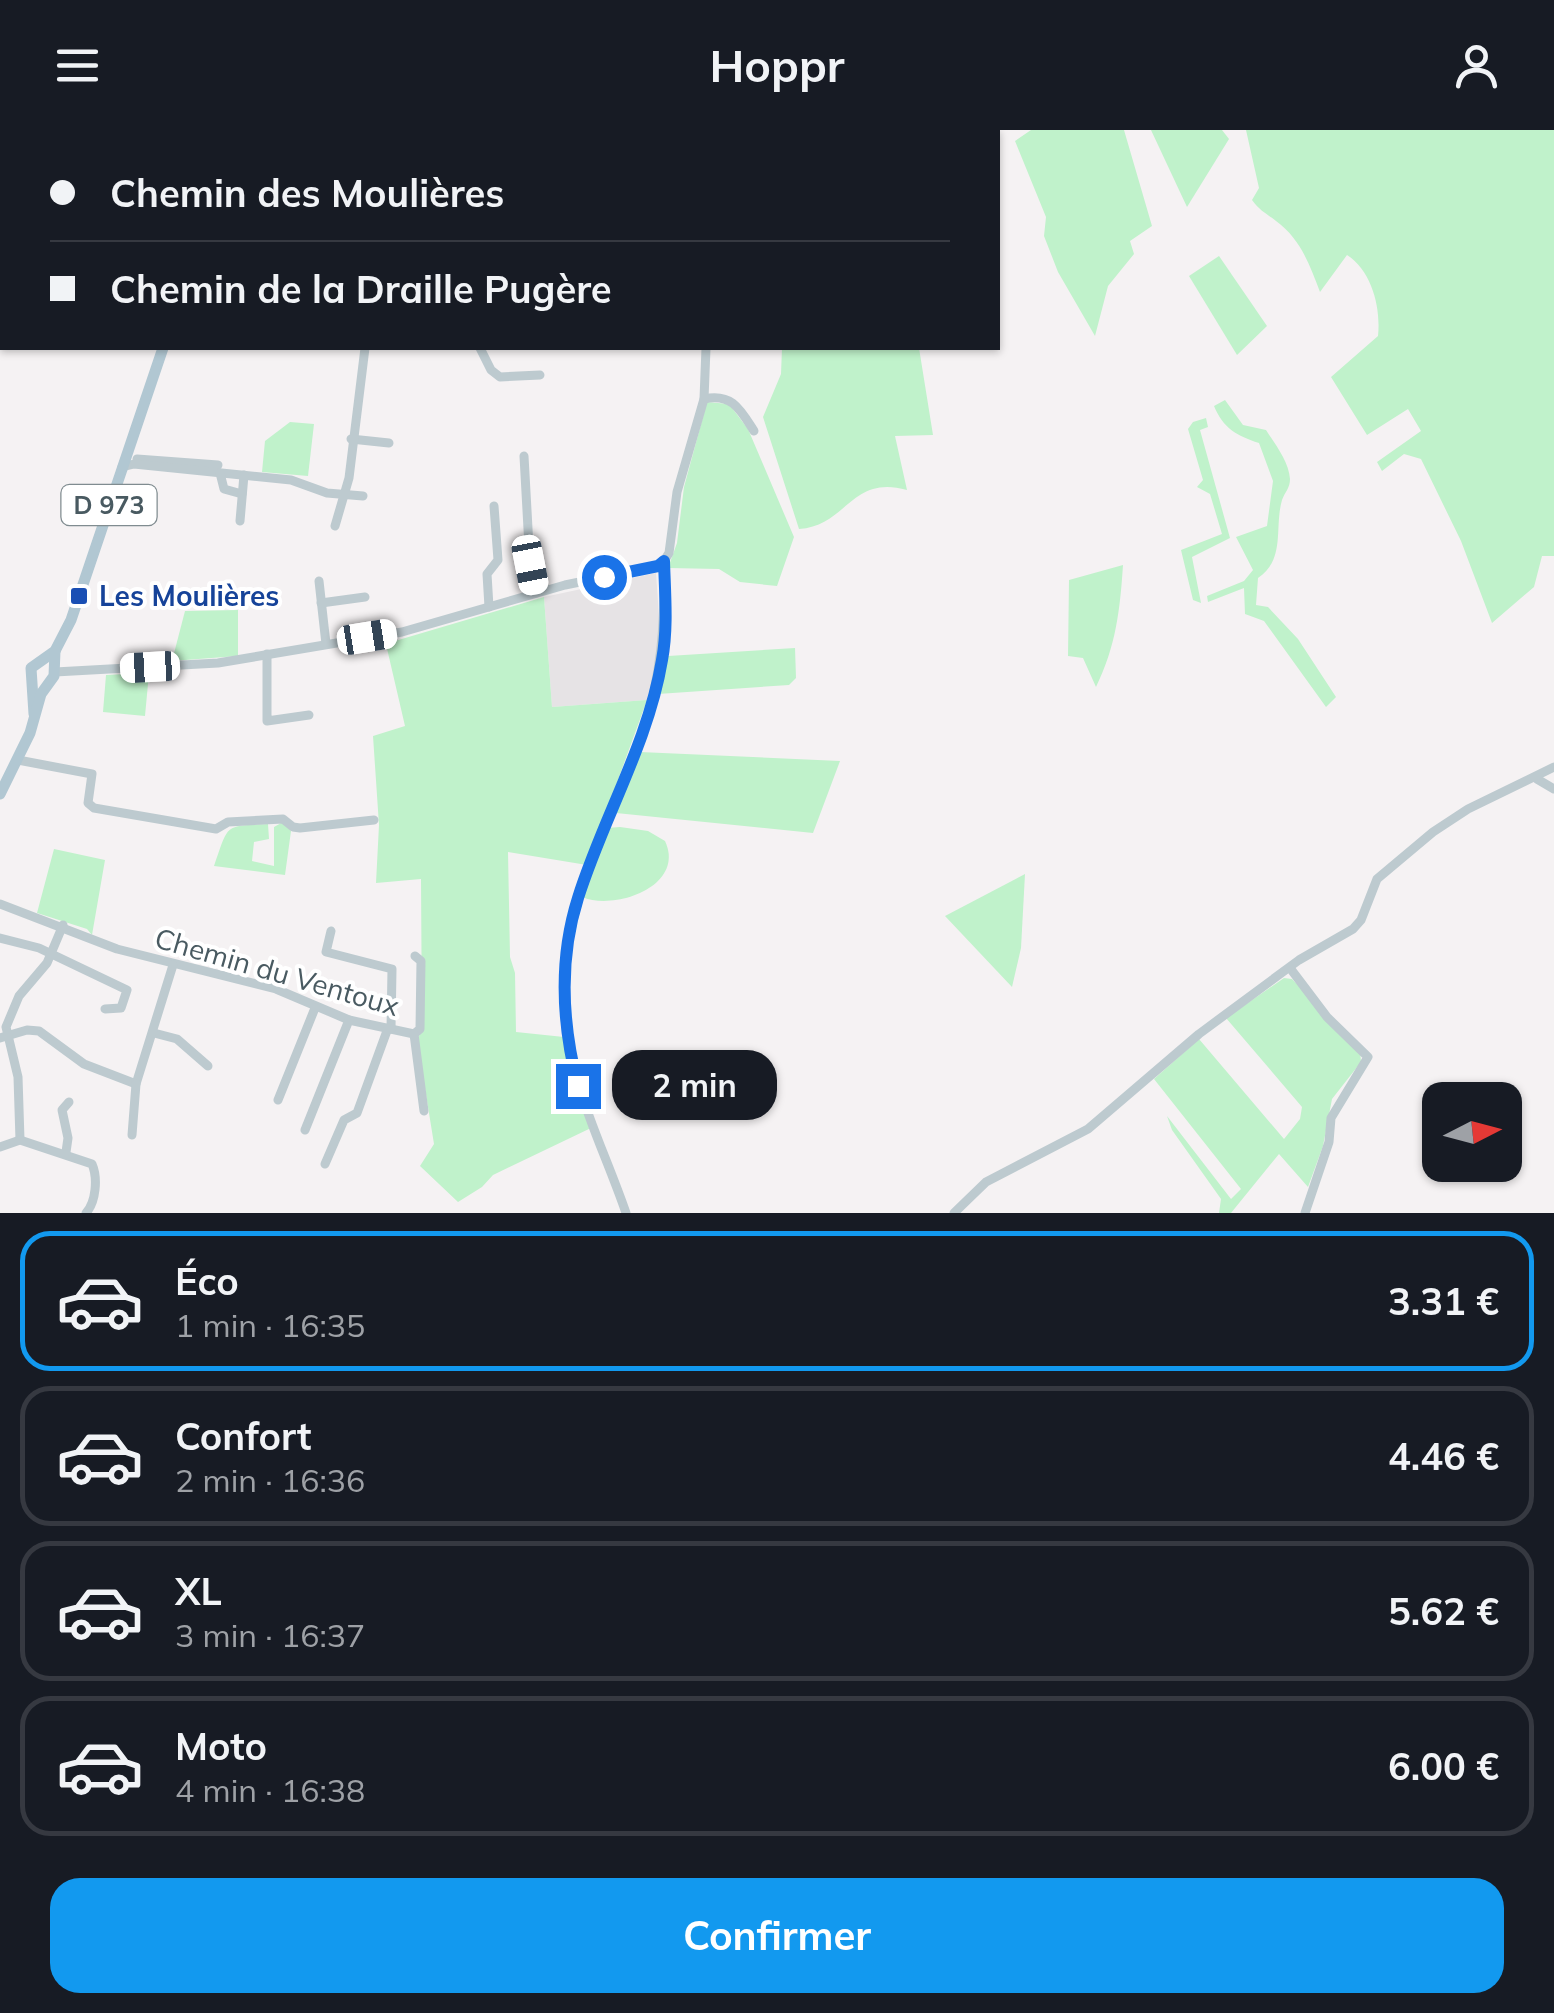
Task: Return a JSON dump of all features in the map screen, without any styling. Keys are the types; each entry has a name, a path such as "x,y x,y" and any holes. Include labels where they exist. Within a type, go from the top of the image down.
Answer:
{"main road":[{"name":"D 973","path":"50,666 133,461 161,351"},
{"path":"40,683 31,668 50,666"},
{"path":"0,794 18,760 40,683 50,666"}],"street":[{"path":"335,526 349,478 365,350"},
{"path":"481,350 500,378 540,375"},
{"path":"50,666 218,663 402,632 536,594 658,566 669,553 677,492 704,399 706,350"},
{"path":"704,399 722,396 732,401 754,430"},
{"path":"351,439 388,443"},
{"path":"524,456 528,546 536,594"},
{"path":"133,461 219,468 302,482 342,496 362,496"},
{"path":"219,468 224,489 242,494"},
{"path":"240,521 244,475"},
{"path":"490,607 487,574 498,560 494,506"},
{"path":"626,1213 572,1062 565,1020 565,962 577,899 643,730 662,664 664,561"},
{"path":"319,582 326,644"},
{"path":"321,603 365,597"},
{"path":"268,654 267,720 309,715"},
{"path":"18,760 92,774 88,802 94,808 216,829 228,822 284,819 292,828 300,828 374,820"},
{"path":"954,1213 986,1182 1088,1129 1199,1034 1353,928 1377,878 1432,832 1468,809 1554,768"},
{"path":"1537,779 1554,789"},
{"name":"Chemin du Ventoux","path":"0,904 117,949 276,989 348,1020 414,1034 424,1111"},
{"path":"20,1140 18,1077 3,1037 10,1012 51,956 63,926"},
{"path":"325,1164 344,1120 357,1113 389,1029 392,968 326,952 331,931"},
{"path":"0,938 127,990 121,1008 104,1009"},
{"path":"414,1034 420,1029 421,1000 421,961 416,956"},
{"path":"132,1136 136,1084 173,965"},
{"path":"1290,968 1327,1017 1368,1057 1330,1118 1329,1142 1305,1213"},
{"path":"278,1100 314,1008"},
{"path":"305,1130 348,1020"},
{"path":"3,1037 40,1031 84,1064 136,1084"},
{"path":"154,1033 176,1039 208,1066"},
{"path":"66,1152 68,1138 62,1110 69,1102"},
{"path":"0,1147 20,1140 84,1159 95,1169 93,1197 86,1213"}],"shaded area":[{"path":"656,573 661,644 647,700 552,707 544,597"}],"green space":[{"path":"1031,130 1124,130 1152,226 1130,241 1134,254 1108,286 1095,336 1058,272 1044,236 1046,217 1015,141"},
{"path":"1151,130 1222,130 1229,139 1187,207"},
{"path":"1246,130 1554,130 1554,556 1542,556 1534,587 1492,623 1461,541 1421,459 1404,454 1382,471 1377,462 1421,431 1408,409 1367,435 1331,377 1378,336 1378,314 1369,280 1347,255 1320,292 1292,236 1252,200 1259,188"},
{"path":"1219,256 1267,326 1237,355 1189,276"},
{"path":"782,350 919,350 933,435 895,436 907,490 873,489 828,519 799,529 763,417 781,374"},
{"path":"1225,400 1243,425 1266,430 1287,466 1290,482 1282,500 1276,552 1258,578 1256,605 1268,607 1298,639 1336,697 1326,707 1264,621 1245,614 1244,588 1208,602 1207,596 1244,581 1253,570 1236,537 1267,526 1273,481 1259,443 1232,430 1218,414 1214,406"},
{"path":"707,402 729,404 748,429 794,537 777,586 740,582 719,569 668,568 677,543 684,487"},
{"path":"1206,418 1208,427 1200,430 1230,538 1192,557 1201,603 1193,600 1181,550 1222,534 1210,494 1197,487 1203,480 1188,429 1193,422"},
{"path":"290,422 314,424 308,476 262,472 265,441"},
{"path":"1123,565 1116,628 1096,687 1083,658 1068,656 1069,580"},
{"path":"544,597 552,707 647,700 587,865 508,852 516,1032 564,1037 591,1128 493,1175 458,1202 420,1166 434,1144 417,1039 422,1031 421,879 376,883 379,825 373,736 405,726 385,640 395,641"},
{"path":"238,610 238,656 172,661 185,611"},
{"path":"795,648 796,678 789,685 658,694 668,656"},
{"path":"149,673 145,716 103,712 106,675"},
{"path":"640,752 840,761 813,833 616,813"},
{"path":"283,822 291,831 285,875 214,866 230,830 268,824 269,839 254,842 252,861 274,866 274,827"},
{"path":"607,828 648,831 665,841 669,857 666,871 644,891 628,897 582,897"},
{"path":"54,849 105,860 92,935 87,929 37,913"},
{"path":"1025,874 1021,948 1012,987 945,916"},
{"path":"1284,978 1292,979 1360,1050 1361,1062 1332,1099 1323,1146 1308,1187 1279,1154 1231,1213 1219,1213 1221,1199 1172,1130 1167,1116 1231,1199 1241,1189 1154,1079 1199,1039 1284,1139 1300,1119 1302,1107 1226,1018"}],"place":[{"name":"Les Moulières","path":"79,596"}],"route":[{"path":"578,1086 566,1039 564,1000 570,930 577,899 643,730 662,664 666,624 664,561 658,566 604,577"}]}
